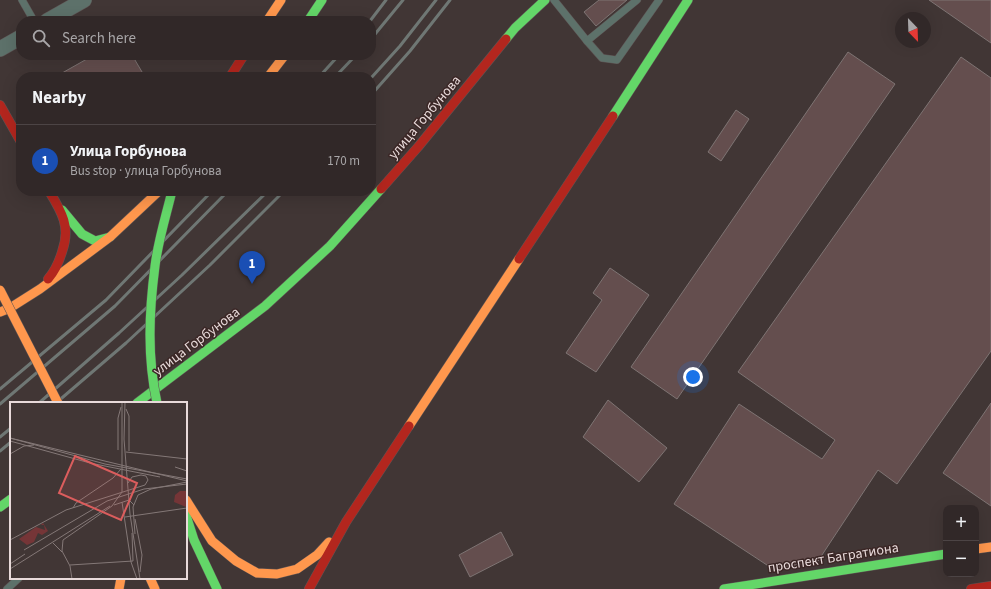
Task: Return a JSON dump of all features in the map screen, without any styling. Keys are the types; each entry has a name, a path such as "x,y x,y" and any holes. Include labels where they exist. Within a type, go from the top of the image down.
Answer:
{"street":[{"path":"56,16 84,0"},
{"path":"270,16 281,0"},
{"path":"311,16 322,0"},
{"name":"улица Горбунова","path":"376,194 418,147 516,28 545,0"},
{"path":"310,589 346,522 601,135 688,0"},
{"path":"0,49 16,40"},
{"path":"233,72 241,60"},
{"path":"272,72 281,60"},
{"path":"0,105 16,133"},
{"path":"40,289 53,274 63,250 67,228 52,196"},
{"path":"0,312 10,308 40,289 110,237 155,196"},
{"path":"157,402 152,379 149,336 155,265 171,196"},
{"name":"улица Горбунова","path":"139,402 162,388 265,306 330,246 374,196"},
{"path":"58,206 82,234 88,238 94,241 110,237"},
{"path":"0,290 57,402"},
{"path":"0,507 10,500"},
{"path":"187,502 212,541 236,561 257,573 277,574 298,569 317,555 346,522"},
{"path":"187,518 194,540 217,589"},
{"path":"979,549 991,547"},
{"name":"проспект Багратиона","path":"724,589 943,554"},
{"path":"119,589 121,579"},
{"path":"150,579 155,589"},
{"path":"971,589 991,586"}],"lane":[{"path":"22,0 31,16"},
{"path":"554,0 602,58 617,60 659,0"},
{"path":"587,41 637,0"},
{"path":"7,589 18,579"}],"building":[{"path":"599,0 627,0 596,26 584,12"},
{"path":"929,0 991,0 991,43"},
{"path":"848,52 895,84 677,399 631,367"},
{"path":"961,57 991,78 991,351 897,484 878,470 818,561 773,569 674,504 739,404 822,459 835,440 738,372"},
{"path":"85,60 135,60 142,72 64,72"},
{"path":"736,110 749,119 721,161 708,152"},
{"path":"610,268 649,295 596,372 566,353 602,300 593,293"},
{"path":"608,400 667,448 639,482 583,437"},
{"path":"991,403 991,506 943,473"},
{"path":"501,532 513,555 470,577 459,555"}],"railway":[{"path":"374,16 386,0"},
{"path":"376,33 403,0"},
{"path":"376,72 400,46 436,0"},
{"path":"376,89 410,51 450,0"},
{"path":"324,72 334,60"},
{"path":"340,72 351,60"},
{"path":"0,389 106,300 207,196"},
{"path":"0,404 115,306 223,196"},
{"path":"40,402 182,275 263,196"},
{"path":"57,402 126,343 210,265 279,196"},
{"path":"0,437 10,429"},
{"path":"0,451 10,443"}],"traffic: fast":[{"path":"311,16 322,0"},
{"path":"506,39 515,28 545,0"},
{"path":"613,116 688,0"},
{"path":"376,195 381,189"},
{"path":"157,402 150,352 151,300 158,247 171,196"},
{"path":"138,402 265,306 330,246 375,196"},
{"path":"62,210 82,234 95,241 110,237"},
{"path":"0,507 10,500"},
{"path":"187,518 194,540 217,589"},
{"path":"724,589 943,554"}],"traffic: slow":[{"path":"270,16 281,0"},
{"path":"272,72 281,60"},
{"path":"0,312 10,308 40,289 110,237 154,196"},
{"path":"409,426 519,259"},
{"path":"0,290 57,402"},
{"path":"187,502 212,541 236,561 257,573 277,574 297,569 317,555 329,542"},
{"path":"979,549 991,547"},
{"path":"119,589 121,579"},
{"path":"150,579 155,589"}],"traffic: jam":[{"path":"381,189 418,147 506,39"},
{"path":"233,72 241,60"},
{"path":"0,105 16,133"},
{"path":"519,259 613,116"},
{"path":"48,279 55,270 60,259 66,235 64,220 52,196"},
{"path":"309,589 346,522 409,426"},
{"path":"971,589 991,586"}],"place":[{"name":"Улица Горбунова","path":"252,284"}]}
